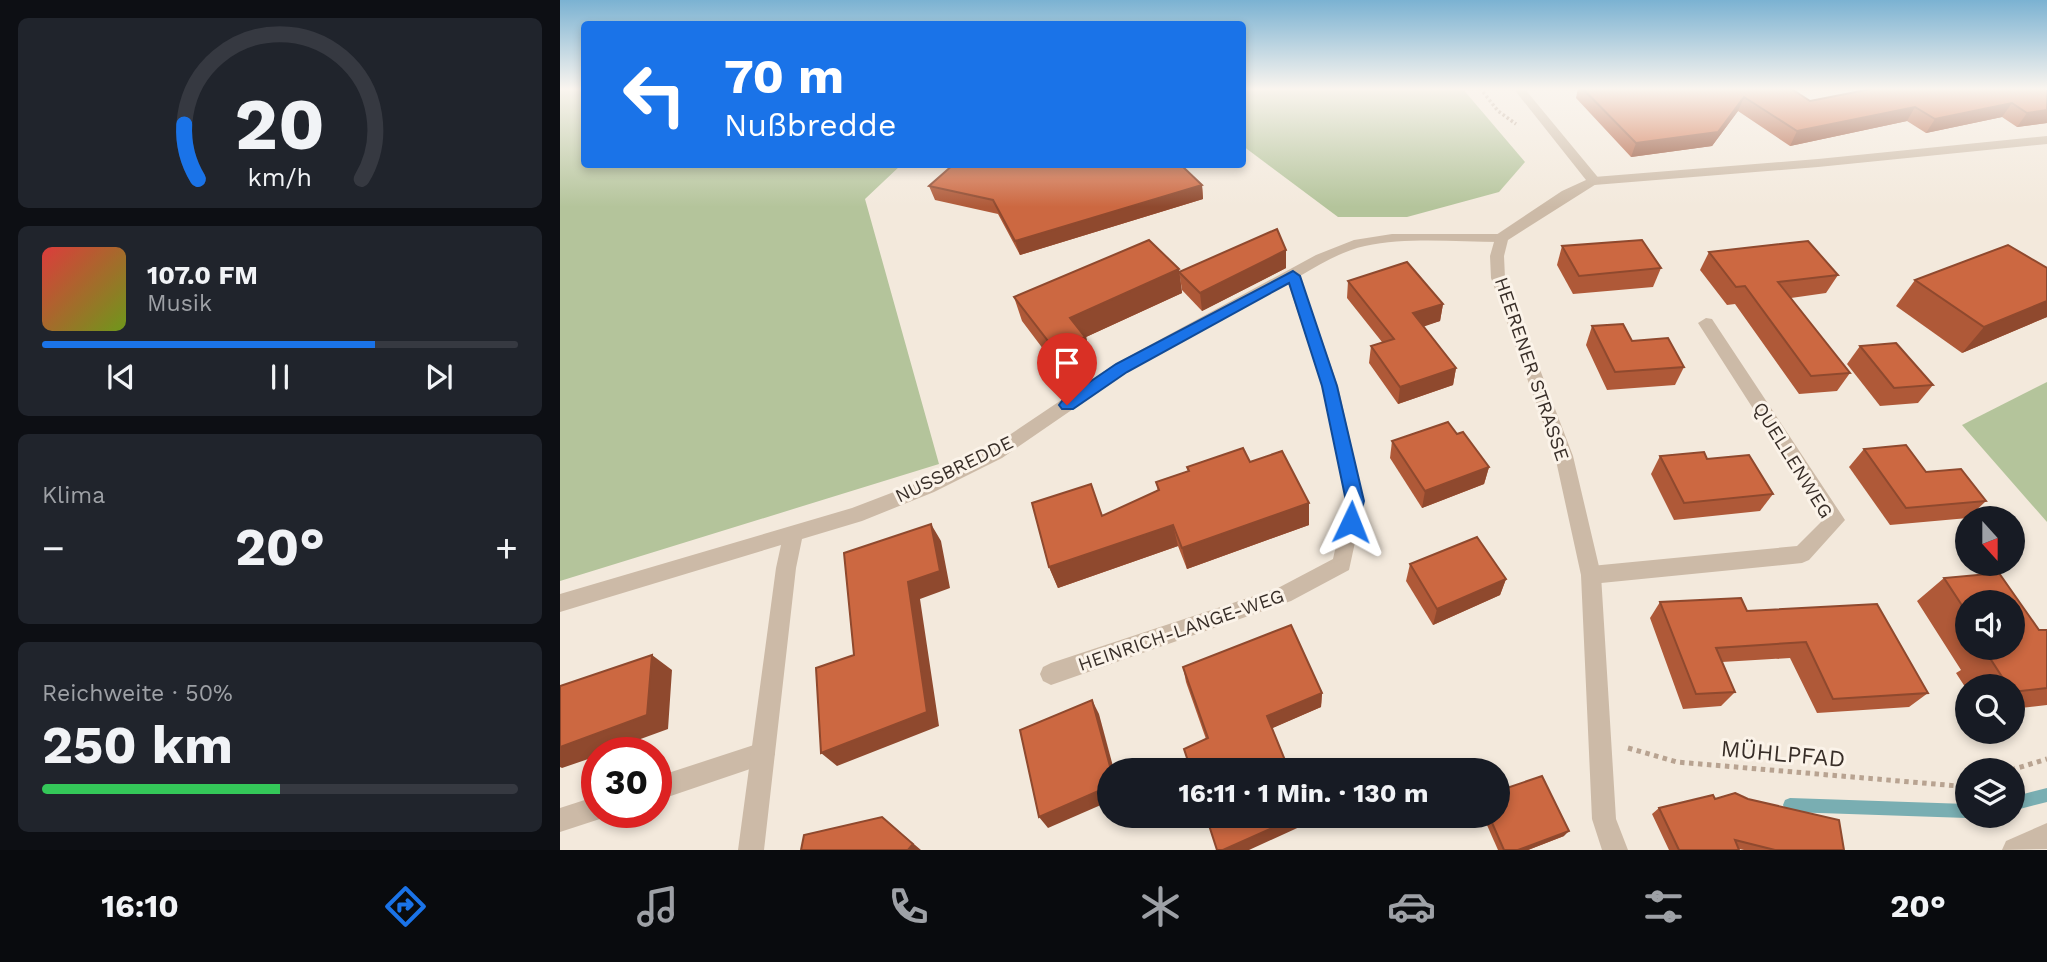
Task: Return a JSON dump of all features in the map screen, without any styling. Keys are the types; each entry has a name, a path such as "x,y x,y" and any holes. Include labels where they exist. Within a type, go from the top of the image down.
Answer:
{"street":[{"path":"1550,128 1594,181"},
{"path":"1501,238 1566,194 1594,181 1818,163 2047,140"},
{"name":"NUSSBREDDE","path":"560,603 855,515 927,487 996,453 1121,368 1293,276 1321,258 1359,243 1391,238 1501,238"},
{"name":"HEERENER STRASSE","path":"1501,238 1497,256 1498,278 1547,404 1564,456 1591,575 1604,819 1615,850"},
{"name":"HEINRICH-LANGE-WEG","path":"1051,674 1284,595 1342,564 1355,501 1330,386 1293,276"},
{"name":"QUELLENWEG","path":"1591,575 1802,555 1835,520 1706,323"},
{"path":"751,850 786,568 793,533"},
{"path":"672,784 763,754"},
{"path":"560,820 581,813"},
{"path":"2015,850 2047,836"}],"path":[{"name":"MÜHLPFAD","path":"1598,738 1677,762 1955,786"},
{"path":"2025,766 2047,759"}],"green space":[{"path":"560,128 581,128 581,168 898,168 865,199 939,464 560,581"},
{"path":"1246,128 1496,128 1525,162 1499,192 1407,217 1338,217 1246,148"},
{"path":"2047,382 2047,522 1962,425"}],"building":[{"path":"1621,128 1721,128 1718,132 1636,143"},
{"path":"1792,128 1813,128 1797,131"},
{"path":"949,168 1184,168 1202,185 1015,241 993,200 929,186"},
{"path":"1277,229 1286,250 1200,293 1179,272"},
{"path":"1149,240 1179,269 1070,318 1085,337 1055,350 1014,297"},
{"path":"1642,240 1661,268 1579,276 1562,246"},
{"path":"1808,241 1838,275 1778,282 1850,373 1811,376 1745,286 1736,287 1709,252"},
{"path":"2008,245 2047,268 2047,301 1984,327 1915,280"},
{"path":"1407,262 1443,304 1413,313 1456,368 1400,387 1371,346 1394,339 1348,281"},
{"path":"1623,324 1632,341 1668,338 1684,367 1615,372 1592,326"},
{"path":"1896,343 1933,385 1894,388 1860,346"},
{"path":"1448,422 1457,434 1463,432 1489,467 1425,491 1392,441"},
{"path":"1906,445 1926,472 1961,469 1986,501 1906,508 1864,449"},
{"path":"1243,448 1250,462 1282,451 1309,503 1182,548 1173,525 1049,567 1032,503 1091,484 1102,516 1159,490 1156,482 1189,471 1187,467"},
{"path":"1704,452 1707,459 1749,455 1773,494 1684,503 1660,456"},
{"path":"931,524 940,571 908,582 927,712 821,753 816,668 854,655 844,553"},
{"path":"1477,537 1506,579 1437,609 1410,564"},
{"path":"2001,576 2011,590 1955,590 1955,595 1944,578"},
{"path":"1741,598 1747,611 1877,604 1928,693 1833,699 1806,642 1716,648 1735,692 1696,694 1660,602"},
{"path":"2025,610 2039,630 2047,630 2047,688 2025,691 2025,674 2000,674 1991,660 2025,660"},
{"path":"1291,625 1322,693 1267,716 1284,758 1187,758 1184,749 1208,738 1183,667"},
{"path":"652,655 647,715 581,737 560,747 560,686"},
{"path":"1092,700 1108,758 1097,758 1097,792 1039,817 1020,730"},
{"path":"1542,776 1569,831 1518,850 1504,850 1494,828 1510,828 1510,787"},
{"path":"1735,793 1748,799 1839,820 1844,850 1775,850 1735,840 1739,850 1679,850 1659,808 1713,795 1715,799"},
{"path":"882,817 913,844 908,850 801,850 804,835"},
{"path":"1210,828 1272,828 1223,850 1217,850"}],"waterway":[{"path":"2025,801 2047,795"},
{"path":"1790,805 1955,811"}],"route":[{"path":"1067,405 1121,368 1293,276 1330,386 1355,501 1351,522"}]}
